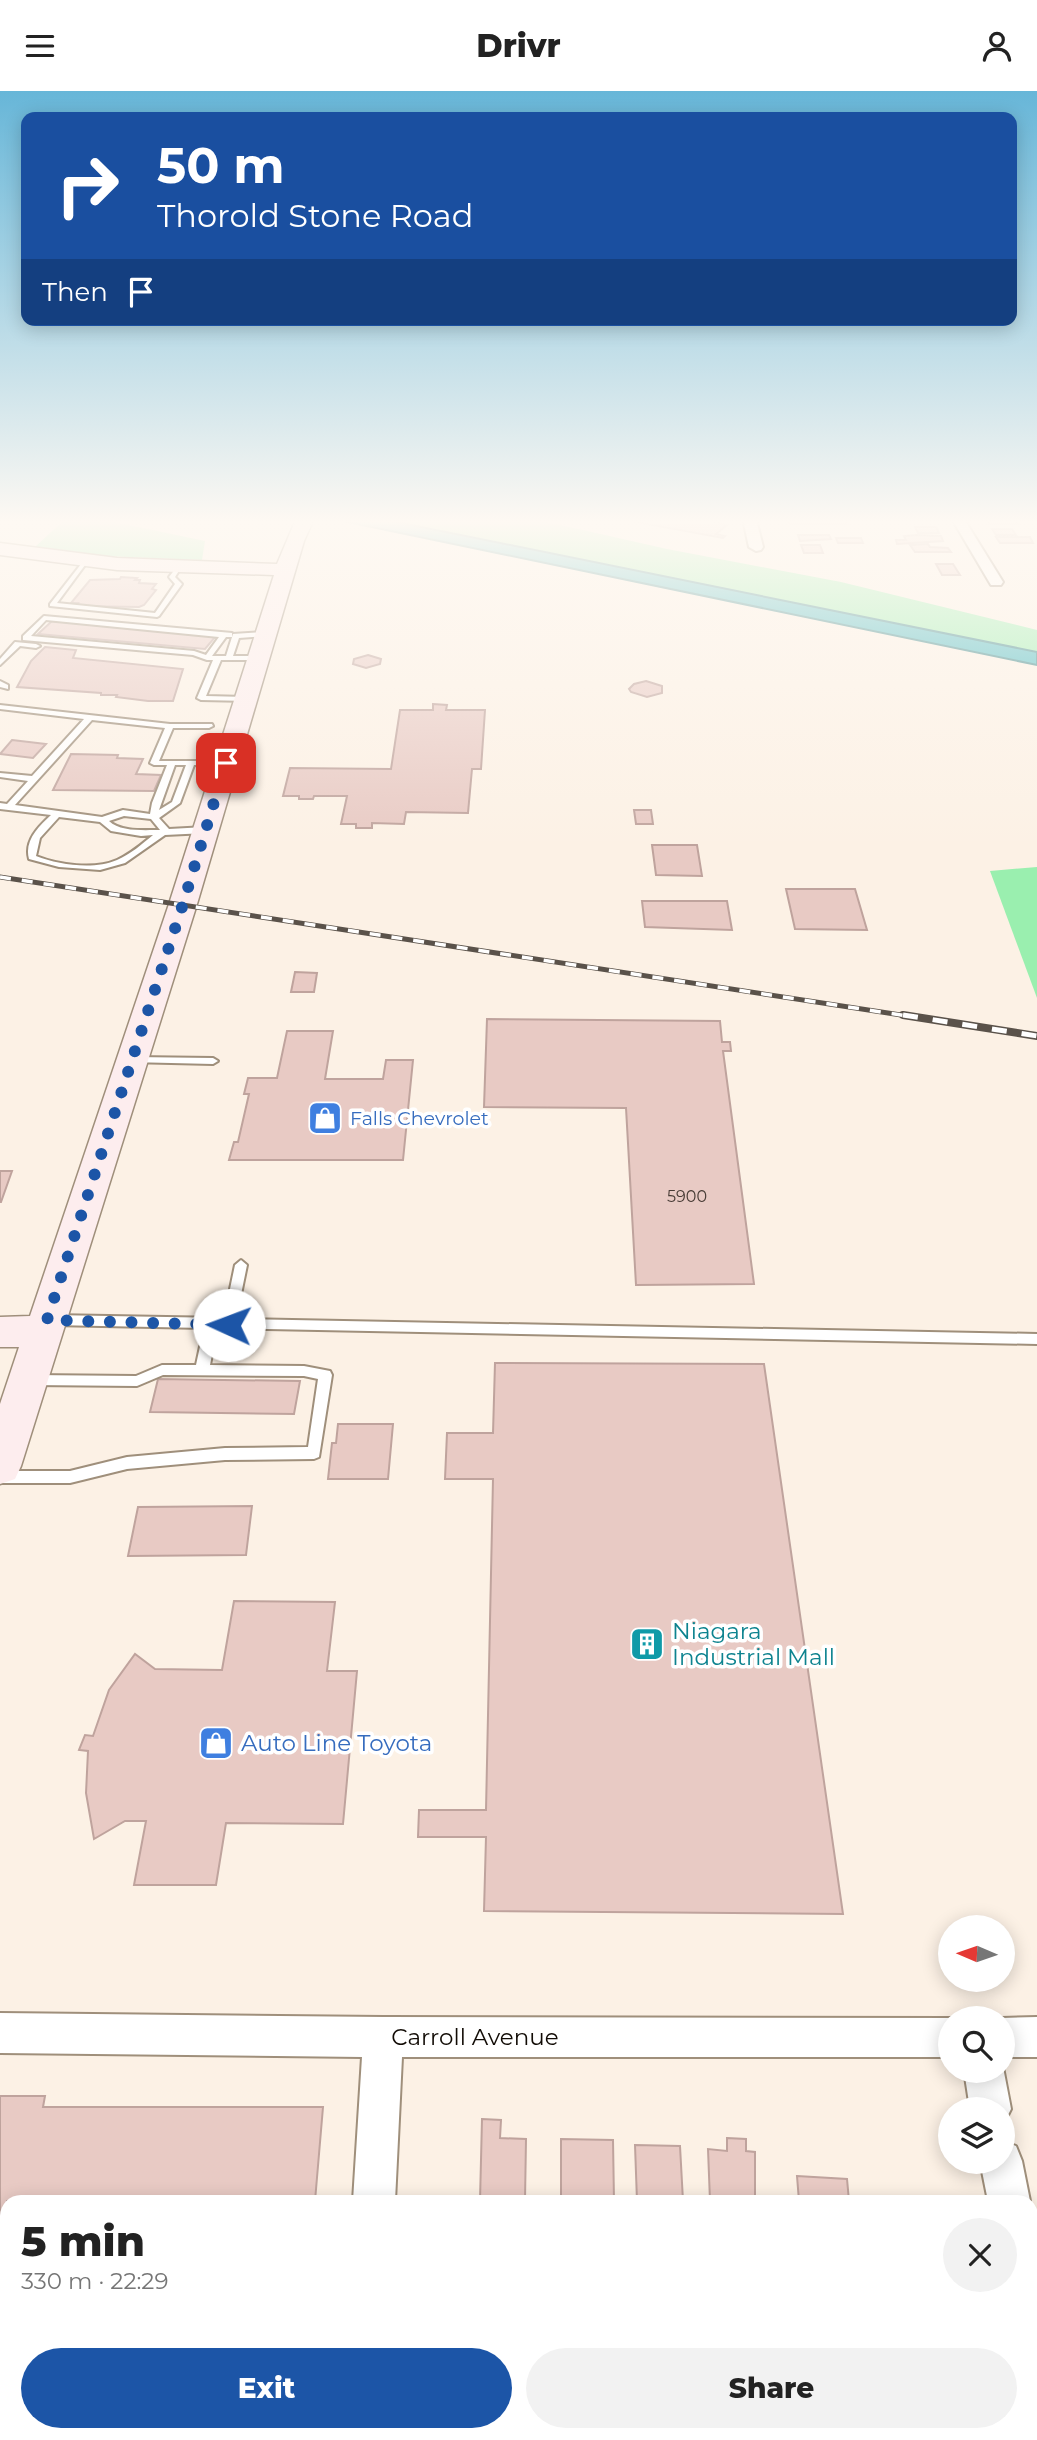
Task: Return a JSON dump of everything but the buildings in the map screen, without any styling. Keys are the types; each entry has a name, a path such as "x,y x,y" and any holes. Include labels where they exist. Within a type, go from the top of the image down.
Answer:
{"main road":[{"path":"0,1467 206,830 262,646 264,629"},
{"path":"0,1332 45,1326"}],"street":[{"name":"Carroll Avenue","path":"0,2033 383,2037 938,2037"},
{"path":"374,2195 383,2037"},
{"path":"1015,2037 1037,2037"},
{"path":"1004,2174 1008,2195"}],"lane":[{"path":"34,629 26,638 194,653 207,658"},
{"path":"156,629 236,636 262,646"},
{"path":"207,658 224,635"},
{"path":"229,658 236,636"},
{"path":"0,663 18,644 190,660 229,658 262,646"},
{"path":"218,658 201,698 246,699"},
{"path":"0,707 170,726 209,726"},
{"path":"5,807 35,779 90,716"},
{"path":"170,726 154,763 226,763"},
{"path":"154,817 156,803 172,763"},
{"path":"5,807 103,820 123,813 154,817 176,803 191,763"},
{"path":"0,775 35,779"},
{"path":"57,814 37,835 31,847 32,857 44,863 96,869 116,865 130,858 166,830"},
{"path":"154,817 166,830"},
{"path":"103,820 111,828 141,833 206,830"},
{"path":"132,1060 213,1061"},
{"path":"229,1325 241,1265"},
{"path":"45,1326 211,1324 1037,1339"},
{"path":"202,1370 211,1324"},
{"path":"0,1477 70,1477 127,1463 225,1454 314,1453 325,1375 303,1371 162,1370 137,1381 27,1380"}],"green space":[{"path":"914,629 1031,629 1037,630 1037,654"},
{"path":"1037,867 1037,998 990,871"}],"water":[{"path":"862,629 922,629 1037,652 1037,665"}],"railway":[{"path":"0,877 914,1017"},
{"path":"903,1015 1037,1036"}],"place":[{"name":"Falls Chevrolet","path":"325,1118"},
{"name":"Niagara Industrial Mall","path":"647,1644"},
{"name":"Auto Line Toyota","path":"216,1743"}],"route":[{"path":"226,763 183,904 47,1320 229,1325"}]}
